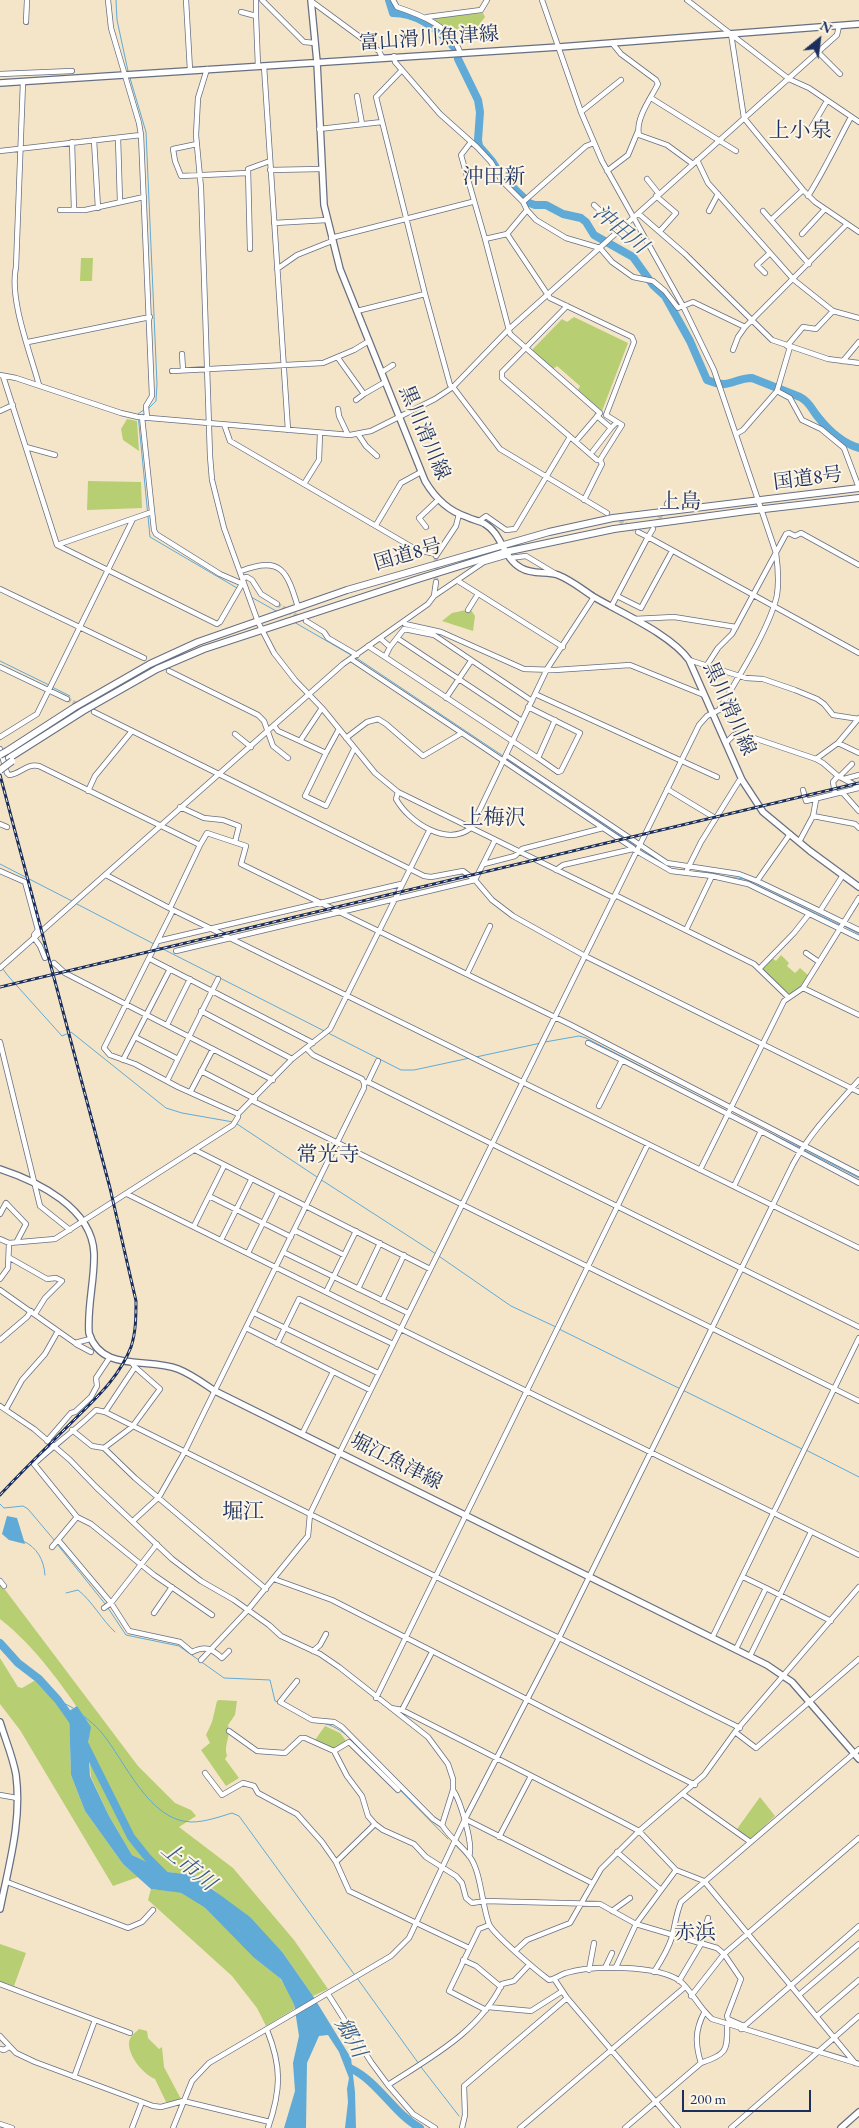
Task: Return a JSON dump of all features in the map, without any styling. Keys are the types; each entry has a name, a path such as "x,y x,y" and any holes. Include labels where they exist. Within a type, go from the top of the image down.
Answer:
{"highway":[{"name":"国道8号","path":"0,764 10,760 83,711 157,670 204,650 262,629 506,553 549,532 613,518 859,488"},
{"name":"国道8号","path":"3,750 20,742 75,706 150,664 198,642 374,582 614,529 859,498"},
{"path":"0,755 3,750"},
{"path":"0,770 10,760"}],"main road":[{"name":"黒川滑川線","path":"311,0 317,62 321,170 331,240 357,312 421,472 431,492 438,500 459,514 479,521 492,529 506,553 521,568 531,572 560,576 676,646 689,660 742,780 763,812 859,887"},
{"name":"富山滑川魚津線","path":"0,83 394,56 559,47 859,24"},
{"path":"0,1170 35,1185 65,1202 84,1221 93,1240 94,1254 88,1324 90,1338"},
{"name":"堀江魚津線","path":"90,1338 102,1352 110,1357 133,1365 179,1369 215,1391 785,1675 857,1751 859,1759"},
{"path":"0,1722 15,1772 17,1798 16,1839 7,1882 1,1895 0,1909"},
{"path":"841,2128 859,2112"}],"street":[{"path":"26,0 26,22"},
{"path":"108,0 111,28 141,135 152,396 146,406 144,418 154,530 156,534 220,574 243,582"},
{"path":"186,0 190,70"},
{"path":"256,0 270,161 288,430"},
{"path":"262,0 304,42 315,43"},
{"path":"311,0 379,51 382,57"},
{"path":"393,0 397,8 427,17 454,40 460,52"},
{"path":"427,17 481,10 487,0"},
{"path":"201,1660 266,1589 308,1536 310,1514 392,1344 523,1083 635,850 640,845 699,725 719,710 739,676 773,607 778,579 776,553 714,370 683,306 594,143 581,112 542,0"},
{"path":"687,0 789,79 809,88 859,122"},
{"path":"241,12 256,16"},
{"path":"2,376 39,385 121,414 144,418 320,433 358,434 371,430 435,399 453,387 546,294 639,214 837,35 839,26"},
{"path":"731,34 744,118 808,196 859,232"},
{"path":"608,171 628,155 643,114 658,84 656,80 621,54 612,42"},
{"path":"818,52 840,74"},
{"path":"394,56 395,62 440,114 490,162 502,181 524,202 527,210 536,220 566,238 600,248 620,268 633,276 653,281 665,291 676,307 693,302 745,327"},
{"path":"207,69 196,113 200,176 208,423 212,480 224,528 258,622 285,667 322,708 374,773 398,792 754,964 788,997"},
{"path":"402,70 376,97 425,294 450,385 496,446 606,513"},
{"path":"0,74 72,71"},
{"path":"581,112 621,80"},
{"path":"23,82 16,267 13,281 20,318 39,385"},
{"path":"357,96 362,124"},
{"path":"651,98 736,151"},
{"path":"810,130 827,101"},
{"path":"808,196 851,117"},
{"path":"319,129 382,122"},
{"path":"638,132 639,135 667,145 695,162 718,194 794,280 833,311 859,318"},
{"path":"0,151 141,135"},
{"path":"118,138 120,202"},
{"path":"94,140 98,208"},
{"path":"72,142 74,210"},
{"path":"471,142 460,155 472,202 475,204 485,240 508,330 526,349 600,413 576,441"},
{"path":"524,202 586,146 594,143"},
{"path":"197,144 173,149 181,176 247,173"},
{"path":"250,249 247,173 248,170 270,161"},
{"path":"270,170 321,170"},
{"path":"647,179 658,195 676,213 660,231"},
{"path":"771,220 802,190"},
{"path":"709,211 718,194"},
{"path":"60,210 98,208 144,197"},
{"path":"277,269 298,256 331,240 472,202"},
{"path":"594,205 621,230"},
{"path":"802,234 825,209"},
{"path":"485,240 507,234 527,210"},
{"path":"763,212 809,264"},
{"path":"639,214 660,231 752,320 766,336 788,346 828,359 859,363"},
{"path":"274,223 327,220"},
{"path":"733,350 738,337 745,327 794,280 847,224"},
{"path":"507,234 546,294 632,337 634,342 606,415 622,425 600,460 602,464 584,500"},
{"path":"765,273 757,264 770,253"},
{"path":"357,312 425,294"},
{"path":"567,306 502,372 502,378 597,460 600,460"},
{"path":"736,434 743,430 777,391 788,346 803,326 816,329 833,311"},
{"path":"28,342 150,317"},
{"path":"172,371 324,363 338,358 369,341"},
{"path":"843,361 859,342"},
{"path":"182,354 183,370"},
{"path":"338,358 364,394"},
{"path":"382,372 392,364"},
{"path":"2,376 57,545 217,624 247,577 252,580 261,594 277,604"},
{"path":"356,400 385,382"},
{"path":"777,391 790,398 802,420 821,429 844,448 858,480 859,488"},
{"path":"0,411 13,405"},
{"path":"338,409 339,416 348,434"},
{"path":"597,416 611,428"},
{"path":"593,451 617,422"},
{"path":"224,424 230,441 417,550 436,555 456,526 459,514"},
{"path":"304,484 319,460 320,433"},
{"path":"358,434 366,446 377,456"},
{"path":"479,521 486,516 506,530 515,529 570,437"},
{"path":"26,447 54,455"},
{"path":"376,525 401,483 421,472"},
{"path":"426,527 419,518 438,500"},
{"path":"57,545 152,512"},
{"path":"0,737 37,714 134,519"},
{"path":"611,607 653,529"},
{"path":"638,532 859,653"},
{"path":"707,665 718,648 732,634 786,534 789,533 795,536 799,533 859,565"},
{"path":"617,596 641,608 672,551"},
{"path":"0,968 35,939 180,807 252,747 351,659 428,604 434,596 484,562 506,553 528,556 560,576"},
{"path":"241,571 266,564 284,572 298,607"},
{"path":"458,581 563,647"},
{"path":"434,596 436,582"},
{"path":"0,589 144,658"},
{"path":"468,610 478,594"},
{"path":"398,792 396,799 400,806 418,823 429,830 448,833 466,831 471,828 547,670 594,597"},
{"path":"634,619 674,617 736,627"},
{"path":"306,621 324,632 328,638 357,655"},
{"path":"405,624 440,632 524,669 547,670 630,665 704,696"},
{"path":"385,658 390,647 404,629 434,635 532,700"},
{"path":"380,638 390,647"},
{"path":"397,638 522,721"},
{"path":"368,646 558,772 561,771 580,733 528,707"},
{"path":"351,659 664,869 687,874 712,876 748,884 859,938"},
{"path":"446,698 471,660"},
{"path":"689,660 739,676 780,684 817,699 833,715 859,719"},
{"path":"0,667 67,700"},
{"path":"169,671 258,715 264,721 273,746 288,758"},
{"path":"535,694 717,777"},
{"path":"300,741 322,708"},
{"path":"94,712 424,876 431,877 463,871 475,880 480,889 492,900 513,916 585,956 859,1092"},
{"path":"346,738 366,722 378,719 423,756 462,732"},
{"path":"816,760 826,750 838,743 859,719"},
{"path":"538,758 555,720"},
{"path":"275,727 278,731 326,753"},
{"path":"339,729 305,796 326,806 354,750"},
{"path":"88,791 95,776 132,732"},
{"path":"726,744 738,733 824,763 840,778 859,787"},
{"path":"235,734 252,747"},
{"path":"838,743 859,753"},
{"path":"3,750 9,775 15,775 32,765 200,845"},
{"path":"506,754 668,863 739,874 757,880 859,930"},
{"path":"835,794 833,782 840,778 852,764"},
{"path":"840,778 859,775"},
{"path":"687,874 687,867 714,818 739,781 742,780"},
{"path":"803,790 806,801 816,800 859,787"},
{"path":"667,789 714,818"},
{"path":"842,792 859,811"},
{"path":"799,842 813,816 816,800"},
{"path":"180,807 204,818 223,820 239,826 235,842"},
{"path":"813,816 855,824 859,828"},
{"path":"0,824 6,827"},
{"path":"484,864 515,856 522,849 603,828"},
{"path":"0,1239 9,1243 55,1240 233,1125 238,1118 238,1114 254,1100 292,1059 325,1035 330,1028 429,830"},
{"path":"238,1114 110,1055 104,1048 150,959 206,833 246,846 241,864 555,1017 859,1174"},
{"path":"757,880 790,834"},
{"path":"176,951 475,880 496,840"},
{"path":"556,870 563,865 635,850"},
{"path":"0,872 25,882 38,930 34,935 35,939 45,958"},
{"path":"106,875 229,938 859,1248"},
{"path":"820,912 843,875"},
{"path":"686,930 712,876"},
{"path":"158,941 401,884"},
{"path":"700,1170 784,1001 802,988 859,898"},
{"path":"759,969 794,933 808,914"},
{"path":"467,974 490,926"},
{"path":"806,953 819,962"},
{"path":"150,959 313,1044"},
{"path":"54,963 65,973 273,1080"},
{"path":"123,1060 170,969"},
{"path":"167,1025 190,979"},
{"path":"167,1081 218,979"},
{"path":"802,988 859,1015"},
{"path":"201,1011 292,1059"},
{"path":"135,1037 178,1058"},
{"path":"0,1042 40,1206 70,1230"},
{"path":"588,1043 859,1182"},
{"path":"607,1053 611,1046"},
{"path":"306,1048 313,1054 362,1079 366,1083 742,1267 859,1327"},
{"path":"191,1091 213,1049"},
{"path":"599,1106 622,1060"},
{"path":"132,1520 159,1497 184,1453 378,1061"},
{"path":"0,1072 7,1070"},
{"path":"201,1071 337,1143 859,1401"},
{"path":"173,2128 192,2081 209,2063 327,1995 390,1956 408,1938 465,1820 529,1699 590,1577 800,1152 859,1080"},
{"path":"734,1186 761,1131"},
{"path":"376,1698 648,1144"},
{"path":"195,1150 430,1269"},
{"path":"194,1226 224,1166"},
{"path":"221,1240 251,1180"},
{"path":"248,1253 278,1193"},
{"path":"127,1194 859,1555"},
{"path":"209,1196 291,1237"},
{"path":"0,1214 6,1204 26,1224 17,1241"},
{"path":"294,1230 344,1255"},
{"path":"326,1292 356,1231"},
{"path":"0,1279 8,1268 10,1258 9,1243"},
{"path":"358,1288 380,1243"},
{"path":"283,1252 408,1313"},
{"path":"382,1301 404,1256"},
{"path":"0,1340 33,1312 62,1281 56,1278 47,1279 10,1258"},
{"path":"0,1290 33,1312 58,1332 92,1352"},
{"path":"278,1344 299,1299 392,1344"},
{"path":"254,1313 378,1373"},
{"path":"246,1328 370,1390"},
{"path":"6,1409 22,1380 45,1354 58,1332"},
{"path":"75,1343 90,1338"},
{"path":"712,1638 859,1338"},
{"path":"47,1441 71,1413 75,1412 91,1397 97,1386 96,1378 110,1357"},
{"path":"104,1448 132,1427 160,1389 133,1365 105,1412"},
{"path":"302,1434 333,1372"},
{"path":"0,1406 34,1429 70,1460 96,1487 184,1568 234,1600 281,1636 339,1667 428,1737 448,1764 453,1779 453,1790 442,1825"},
{"path":"212,1615 172,1587 92,1524 78,1517 34,1464 96,1410 105,1412 184,1453 740,1728"},
{"path":"72,1430 92,1446 104,1448 266,1589"},
{"path":"52,1547 78,1517"},
{"path":"750,1656 811,1532"},
{"path":"59,1541 111,1603 129,1631 180,1642 192,1652 201,1648 211,1649 222,1658 229,1651"},
{"path":"104,1608 111,1603 157,1544"},
{"path":"743,1577 831,1621"},
{"path":"274,1579 332,1600 695,1785"},
{"path":"0,1581 4,1586"},
{"path":"154,1612 172,1587"},
{"path":"736,1649 766,1588"},
{"path":"515,1951 527,1940 570,1923 601,1868 639,1831 695,1785 735,1732 859,1588"},
{"path":"314,1652 326,1634"},
{"path":"402,1710 431,1654"},
{"path":"735,1732 756,1748 859,1659"},
{"path":"297,1681 280,1702 312,1720 334,1722 342,1727 431,1820 442,1825 454,1842 469,1856 485,1901 489,1925 529,1965 548,1980 555,1980 564,1973 616,1967 654,1972 679,1981 704,2013 712,2019 857,2064"},
{"path":"390,1707 402,1710 639,1831 676,1870 704,1881 857,2064"},
{"path":"229,1732 257,1751 285,1753 301,1738 334,1751 347,1776 362,1796 368,1816 375,1824 383,1830 414,1844 426,1857 449,1871 462,1883 466,1898 472,1903 485,1901 582,1902 600,1904 636,1924 716,1948 724,1954 741,1979 727,2016 728,2019 742,2027"},
{"path":"334,1751 349,1742 398,1790"},
{"path":"654,1972 666,1952 672,1936 680,1902 857,1751"},
{"path":"205,1773 222,1795 243,1783 254,1786 258,1793 298,1814 336,1862 349,1891 469,1948"},
{"path":"499,1837 531,1776"},
{"path":"453,1790 458,1797 465,1820 471,1851 469,1856"},
{"path":"0,1795 17,1798"},
{"path":"684,1795 749,1842"},
{"path":"465,1820 592,1883"},
{"path":"336,1862 375,1824"},
{"path":"691,1996 724,1954 859,1838"},
{"path":"617,1852 661,1890"},
{"path":"616,1967 636,1924 676,1870"},
{"path":"7,1882 128,1928 142,1922 152,1910"},
{"path":"612,1911 630,1898"},
{"path":"679,1981 701,1944 708,1918"},
{"path":"489,1925 479,1929 449,1991 487,2009 531,2011 562,1992"},
{"path":"742,2027 859,1926"},
{"path":"589,1970 594,1943"},
{"path":"799,1995 859,1944"},
{"path":"605,1968 612,1953"},
{"path":"463,1960 476,1966 501,1987"},
{"path":"388,2086 465,2033 487,2009 502,1984 514,1980 529,1965"},
{"path":"555,1980 566,1998 678,2128"},
{"path":"817,2016 859,1980"},
{"path":"0,1984 130,2033"},
{"path":"854,1984 859,1989"},
{"path":"520,2128 685,1987"},
{"path":"327,1995 388,2086 413,2114 435,2128"},
{"path":"462,2128 465,2115 464,2086 566,1998"},
{"path":"701,2063 696,2040 699,2024 704,2013"},
{"path":"730,2128 859,2016"},
{"path":"74,2076 94,2020"},
{"path":"625,2128 701,2063 715,2059 724,2051 728,2040 727,2025"},
{"path":"268,2029 275,2050 279,2081 278,2097 268,2128"},
{"path":"0,2036 10,2047 35,2062 142,2102 161,2107 183,2101 270,2122"},
{"path":"0,2049 4,2050 10,2047"},
{"path":"132,2128 142,2102"},
{"path":"0,2124 12,2128"}],"green space":[{"path":"483,13 485,17 476,29 462,29 453,37 432,20 433,18"},
{"path":"81,258 93,258 92,281 80,281"},
{"path":"574,317 628,343 602,411 578,390 580,386 557,366 553,369 532,350 562,319 567,322"},
{"path":"127,419 137,421 139,451 123,440 121,429"},
{"path":"88,481 141,482 142,508 87,510"},
{"path":"471,610 475,616 473,631 442,621 452,613"},
{"path":"781,955 789,963 787,966 795,973 800,968 809,976 801,986 790,994 770,979 762,969 771,957 776,961"},
{"path":"0,1583 138,1766 175,1803 191,1810 196,1816 179,1827 233,1868 294,1940 328,1989 313,1996 283,1953 211,1887 193,1875 167,1872 132,1855 109,1816 91,1777 88,1743 90,1726 60,1683 38,1656 0,1619"},
{"path":"0,1658 18,1687 22,1688 41,1677 69,1711 71,1775 85,1811 123,1864 138,1877 113,1886 20,1730 0,1704"},
{"path":"217,1701 237,1701 235,1715 228,1725 227,1756 225,1759 239,1778 226,1786 201,1750 210,1743 206,1735 212,1722"},
{"path":"325,1726 340,1733 347,1742 333,1749 315,1740"},
{"path":"760,1797 775,1816 750,1840 737,1829"},
{"path":"151,1889 199,1894 239,1931 253,1957 280,1978 294,2002 294,2009 266,2026 257,2008 232,1976 148,1900"},
{"path":"0,1944 26,1953 14,1986 0,1981"},
{"path":"139,2029 147,2031 148,2038 159,2049 162,2047 164,2067 181,2099 179,2103 168,2106 155,2079 141,2069 134,2059 129,2042"}],"water":[{"path":"7,1516 17,1518 25,1544 9,1540 2,1534"},
{"path":"77,1706 91,1727 88,1743 90,1776 109,1816 132,1855 168,1872 193,1875 250,1917 283,1953 313,1996 351,2058 355,2092 356,2128 345,2128 349,2078 339,2052 328,2035 319,2036 307,2063 306,2128 284,2128 295,2091 293,2063 299,2036 294,2004 281,1979 253,1957 239,1931 199,1895 151,1889 123,1864 85,1811 71,1775 69,1711"}],"waterway":[{"path":"116,0 117,20 128,71"},
{"name":"沖田川","path":"389,0 393,13 411,16 427,23 454,47"},
{"name":"沖田川","path":"458,59 478,100 480,112 479,146 492,161 502,177 529,203 546,205 563,214 581,218 586,222 594,235 633,257 653,285 665,296 690,341 707,380 727,384 752,378 800,397 808,403 831,432 841,440 859,448"},
{"path":"130,78 146,132 157,384 156,401 149,408"},
{"path":"145,409 138,414 150,537 237,588"},
{"path":"251,597 278,612"},
{"path":"294,622 351,655"},
{"path":"355,657 503,756"},
{"path":"0,661 49,685"},
{"path":"52,687 70,696"},
{"path":"506,759 637,847"},
{"path":"641,850 672,869 691,871"},
{"path":"0,864 72,901"},
{"path":"722,876 744,879 840,925"},
{"path":"75,903 154,944"},
{"path":"844,926 859,934"},
{"path":"157,946 401,1070 414,1070 470,1058"},
{"path":"2,968 62,1036 71,1032 166,1108 182,1113 233,1122"},
{"path":"545,1042 579,1036 586,1038 727,1111"},
{"path":"476,1057 541,1043"},
{"path":"237,1124 317,1177"},
{"path":"768,1132 801,1148"},
{"path":"804,1150 859,1178"},
{"path":"320,1179 430,1250 511,1306 556,1327"},
{"path":"559,1329 802,1449"},
{"path":"806,1450 859,1477"},
{"path":"0,1504 4,1508 23,1506 28,1509 55,1541"},
{"path":"23,1541 36,1550 43,1564 45,1575"},
{"path":"57,1544 106,1605"},
{"path":"66,1593 78,1590 115,1632"},
{"path":"108,1608 126,1635 179,1646 224,1678 270,1680 275,1701 278,1702"},
{"name":"上市川","path":"0,1643 18,1663 39,1679 58,1700 75,1724"},
{"name":"上市川","path":"58,1700 73,1708"},
{"path":"82,1715 102,1733 139,1788 163,1812 176,1819 191,1822 232,1813 239,1816 354,1974"},
{"path":"322,1723 344,1733 373,1762"},
{"name":"上市川","path":"85,1745 131,1837 163,1873"},
{"path":"400,1790 448,1839"},
{"name":"上市川","path":"181,1888 207,1904 255,1953"},
{"path":"357,1978 419,2064"},
{"path":"421,2067 459,2116"},
{"name":"郷川","path":"350,2068 369,2081 410,2122 420,2128"}],"tunnel":[{"path":"656,524 667,504"},
{"path":"614,517 638,532"},
{"path":"436,556 436,582"},
{"path":"277,604 300,618"},
{"path":"67,699 89,710"}],"railway":[{"path":"0,775 110,1188 136,1301 133,1341 120,1369 98,1396 0,1495"},
{"path":"0,987 859,783"}],"district":[{"name":"上小泉","path":"800,131"},
{"name":"沖田新","path":"494,177"},
{"name":"上島","path":"680,502"},
{"name":"上梅沢","path":"494,818"},
{"name":"常光寺","path":"328,1155"},
{"name":"堀江","path":"243,1512"},
{"name":"赤浜","path":"695,1933"}]}
